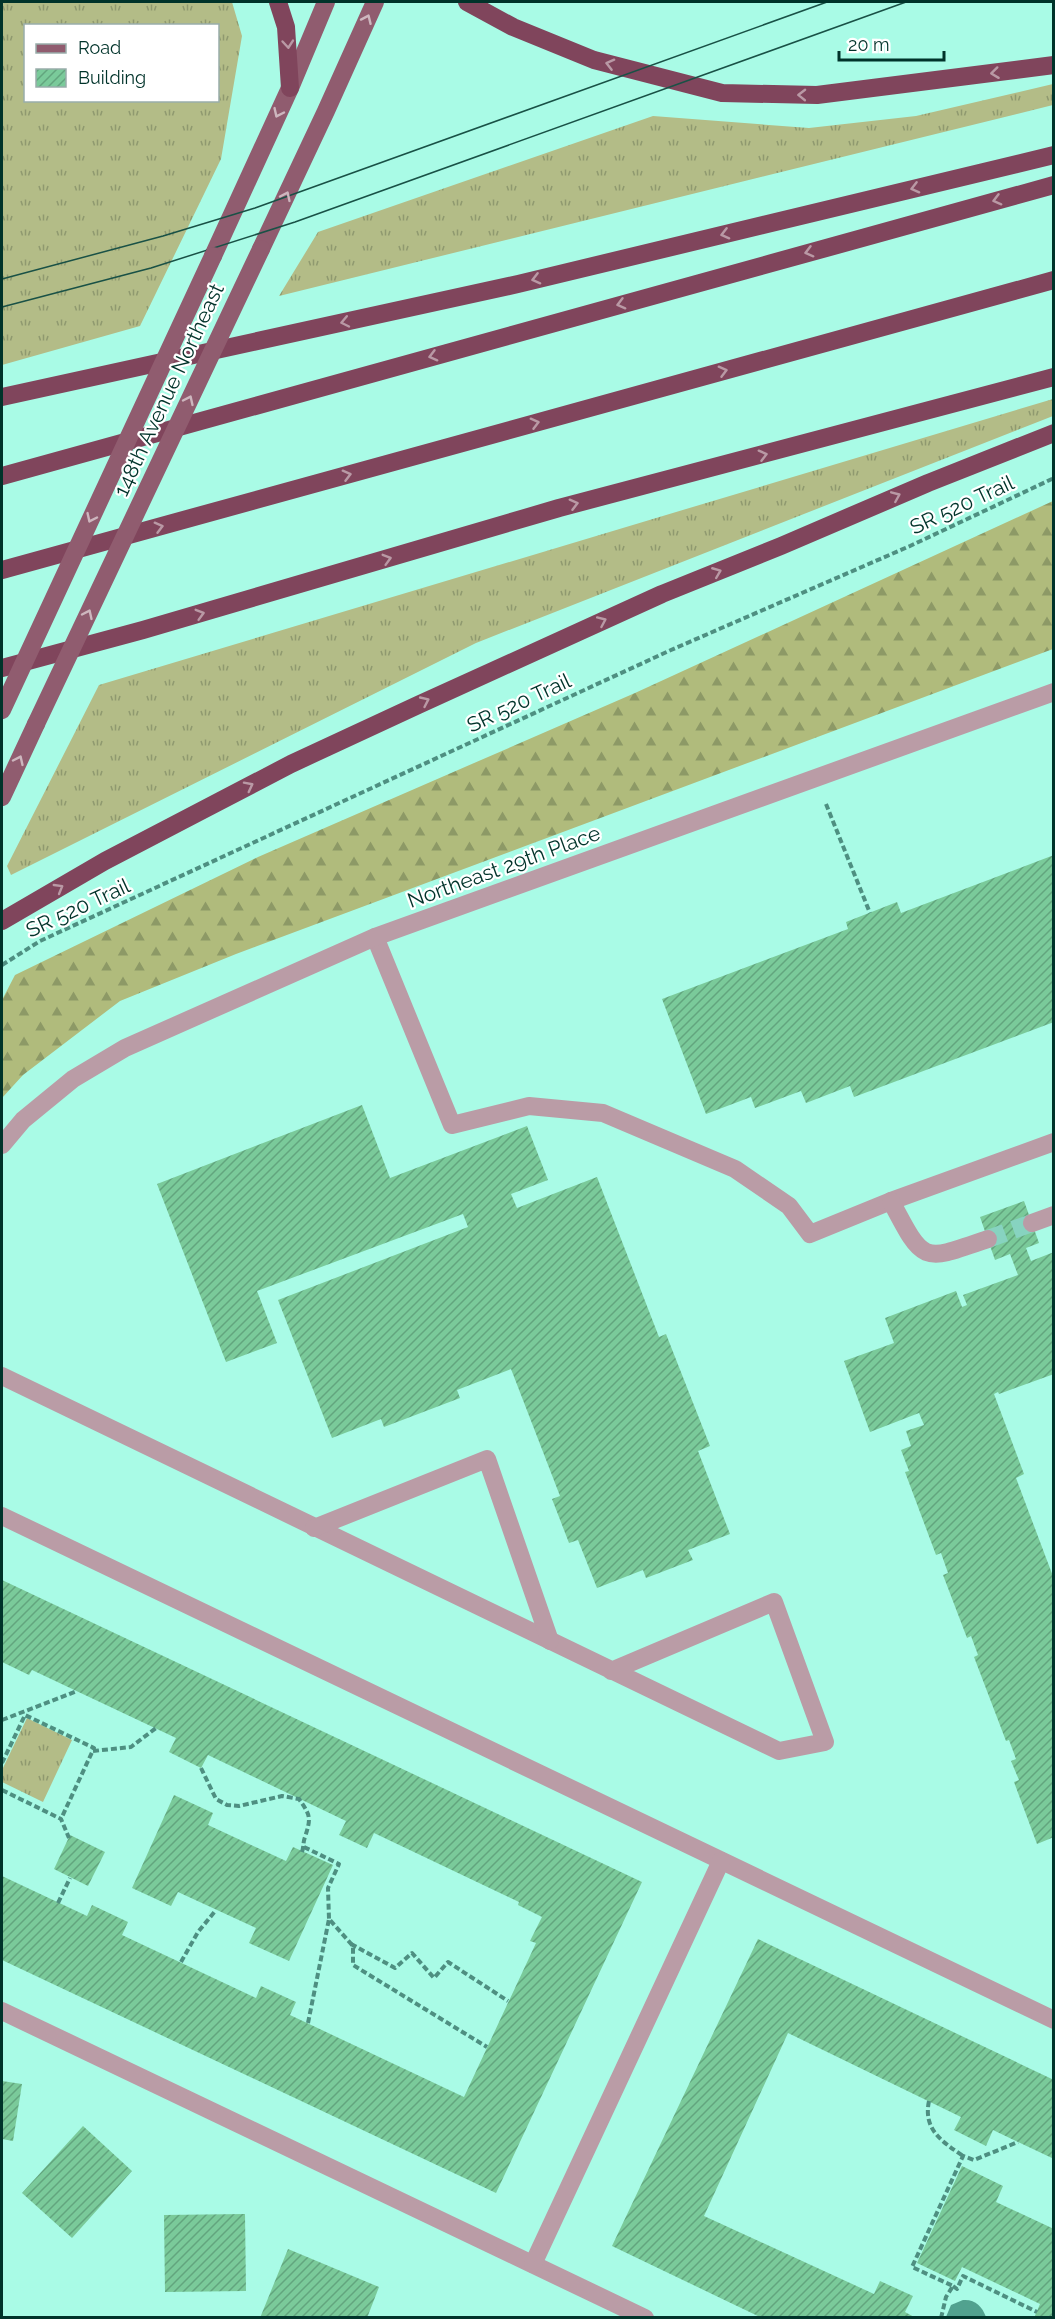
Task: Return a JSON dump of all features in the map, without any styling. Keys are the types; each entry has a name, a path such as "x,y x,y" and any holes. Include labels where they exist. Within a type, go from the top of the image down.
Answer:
{"highway":[{"path":"278,2 286,27 290,88"},
{"path":"467,2 513,27 594,60 722,93 817,95 1053,65"},
{"path":"2,397 518,284 1053,155"},
{"path":"2,476 1053,185"},
{"path":"2,570 1053,280"},
{"path":"2,669 144,630 559,508 1053,377"},
{"path":"2,921 105,861 291,764 498,667 662,594 1053,433"}],"main road":[{"name":"148th Avenue Northeast","path":"2,710 290,88 326,2"},
{"name":"148th Avenue Northeast","path":"2,797 326,111 375,2"}],"street":[{"name":"Northeast 29th Place","path":"2,1144 22,1120 73,1080 125,1048 375,937 1053,692"},
{"path":"375,937 452,1125 529,1106 603,1113 735,1169 789,1206 810,1234 891,1201 1053,1142"},
{"path":"891,1201 919,1249 932,1255 988,1239"},
{"path":"1032,1223 1053,1215"},
{"path":"2,1376 314,1528 611,1671 779,1751 825,1742 774,1602 611,1671"},
{"path":"314,1528 487,1459 550,1641"},
{"path":"2,1516 1053,2020"},
{"path":"533,2264 721,1861"},
{"path":"2,2012 645,2318"}],"path":[{"name":"SR 520 Trail","path":"2,965 40,941 671,650 910,546 1053,478"},
{"path":"816,778 870,913"},
{"path":"2,1720 77,1691"},
{"path":"2,1763 25,1715 94,1748 61,1819"},
{"path":"93,1751 131,1747 156,1728"},
{"path":"201,1768 216,1799 228,1804 239,1806 282,1796 299,1799 310,1816 303,1840 303,1849 339,1864 328,1888 329,1919 308,2023"},
{"path":"2,1790 61,1819 69,1838"},
{"path":"58,1902 70,1878"},
{"path":"181,1962 198,1932 216,1910"},
{"path":"329,1919 351,1944 395,1968 412,1953 434,1978 448,1962 508,2001"},
{"path":"351,1944 353,1965 487,2047"},
{"path":"929,2101 927,2121 948,2146 963,2156 974,2160 1018,2142"},
{"path":"963,2156 912,2267 957,2289 963,2277 1037,2312"},
{"path":"941,2318 946,2297 953,2286"}],"green space":[{"path":"2,2 232,2 242,36 221,159 140,326 2,365"},
{"path":"1053,84 1053,105 279,296 318,232 653,116 809,128 916,116"},
{"path":"1053,399 1053,416 476,643 11,875 7,866 99,685"},
{"path":"1053,501 1053,649 236,954 120,1001 23,1075 2,1098 2,1000 15,975 258,857 635,693"},
{"path":"27,1718 72,1740 43,1802 2,1782 2,1770"}],"shaded area":[{"path":"963,2300 978,2304 986,2317 946,2317 951,2305"}],"building":[{"path":"1054,855 1054,1022 854,1097 850,1086 806,1103 801,1091 755,1108 751,1097 706,1114 662,999 848,929 846,922 897,902 901,913"},
{"path":"362,1105 390,1178 527,1126 548,1180 511,1194 517,1208 597,1177 659,1337 666,1334 710,1446 698,1451 730,1534 688,1550 693,1560 646,1578 643,1570 597,1588 578,1540 569,1543 552,1499 560,1496 511,1369 457,1390 460,1398 384,1427 381,1419 332,1438 278,1300 468,1227 463,1214 257,1291 277,1343 226,1362 157,1184"},
{"path":"1024,1201 1039,1243 1026,1248 1031,1261 1054,1252 1054,1374 994,1394 1024,1474 1016,1478 1054,1579 1054,1837 1037,1844 1014,1782 1019,1780 1011,1761 1016,1759 1009,1740 1006,1741 974,1657 978,1655 971,1636 967,1638 943,1575 948,1573 941,1553 936,1555 905,1472 909,1471 901,1450 911,1446 906,1431 924,1425 919,1413 870,1432 844,1361 894,1343 885,1318 956,1291 962,1307 967,1305 963,1295 1018,1275 1010,1254 995,1260 980,1217"},
{"path":"2,1580 642,1882 496,2193 2,1960 2,1876 87,1916 92,1905 128,1922 122,1935 256,1998 261,1986 296,2002 290,2015 464,2097 536,1943 530,1941 542,1917 518,1905 519,1902 374,1833 367,1848 339,1835 346,1821 208,1755 201,1768 169,1752 176,1738 32,1670 29,1675 2,1662"},
{"path":"174,1795 213,1813 208,1825 286,1861 293,1847 333,1865 289,1961 249,1943 256,1928 178,1892 171,1906 132,1888"},
{"path":"70,1835 105,1852 88,1886 54,1869"},
{"path":"758,1939 1054,2080 1054,2159 993,2130 986,2146 954,2130 961,2117 788,2033 704,2216 874,2294 880,2281 913,2296 905,2312 916,2318 762,2318 612,2246"},
{"path":"2,2081 22,2084 13,2141 2,2139"},
{"path":"83,2126 132,2171 72,2238 22,2193"},
{"path":"962,2166 1003,2186 996,2202 1054,2229 1054,2318 1034,2318 1040,2304 962,2267 955,2281 917,2263"},
{"path":"245,2214 246,2291 165,2292 164,2215"},
{"path":"288,2249 379,2287 367,2318 260,2318"}],"tunnel":[{"path":"988,1239 1032,1223"}],"tram line":[{"path":"2,279 163,236 255,208 827,2"},
{"path":"2,307 151,268 295,222 906,2"}]}
